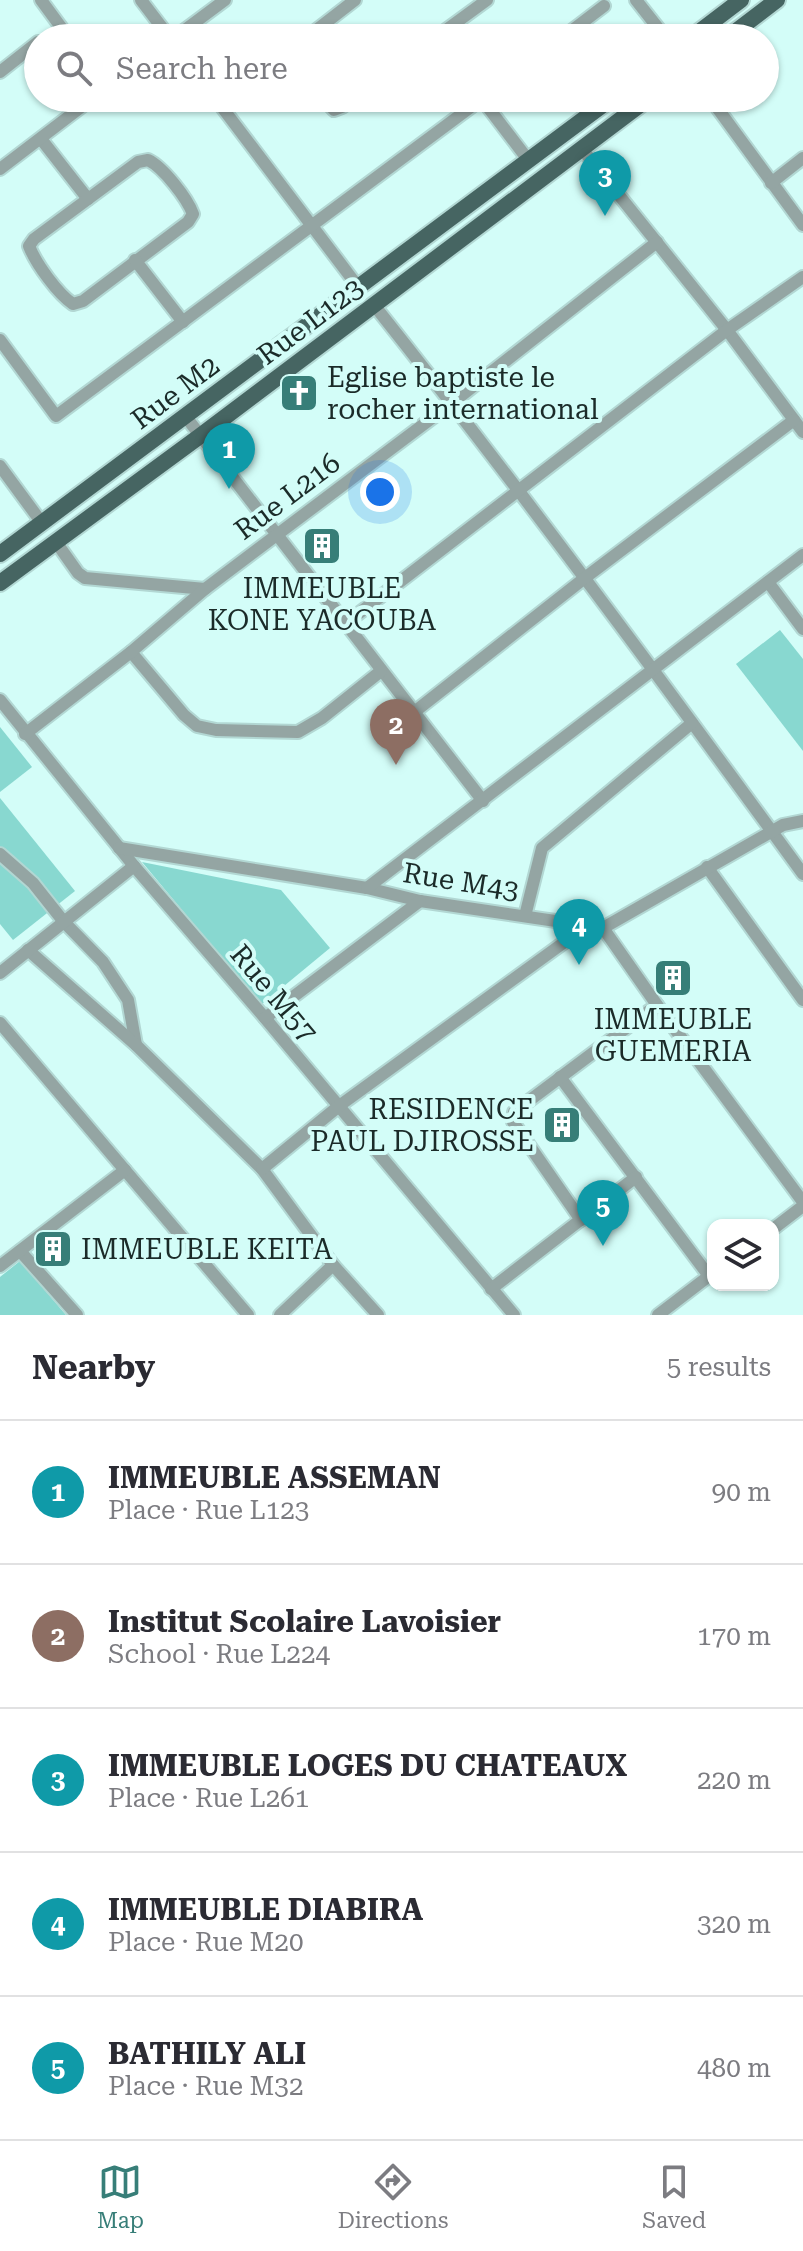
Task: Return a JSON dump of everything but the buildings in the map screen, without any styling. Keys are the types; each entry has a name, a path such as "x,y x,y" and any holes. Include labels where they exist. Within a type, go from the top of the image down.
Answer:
{"main road":[{"path":"709,24 741,0"},
{"path":"745,24 777,0"},
{"name":"Rue M2","path":"0,554 594,112"},
{"name":"Rue L123","path":"0,583 631,112"}],"street":[{"path":"41,0 59,24"},
{"path":"141,0 161,24"},
{"path":"192,24 225,0"},
{"path":"324,24 355,0"},
{"path":"454,24 487,0"},
{"path":"636,0 655,24"},
{"path":"580,24 604,6"},
{"path":"0,72 24,53"},
{"path":"0,169 75,112"},
{"path":"225,112 359,288"},
{"path":"0,340 56,416 463,112"},
{"path":"492,112 529,161"},
{"path":"720,112 803,225"},
{"path":"41,139 88,199"},
{"path":"582,149 727,330 803,432"},
{"path":"771,183 803,158"},
{"path":"148,160 157,164 190,205 193,214 188,222 83,301 73,304 65,299 29,246 88,199 138,162 148,160"},
{"name":"Rue L216","path":"25,734 131,652 205,589 452,403 657,242"},
{"path":"135,260 183,322"},
{"path":"345,624 727,330 803,277"},
{"path":"374,305 586,577 803,874"},
{"path":"186,417 483,801"},
{"path":"413,713 794,420"},
{"path":"0,466 42,523"},
{"path":"56,542 85,578 205,589"},
{"path":"367,888 803,555"},
{"path":"768,582 803,629"},
{"path":"131,652 184,715 197,726 216,730 298,732 322,718 381,671"},
{"name":"Rue M57","path":"0,700 134,866 514,1315"},
{"path":"525,916 542,848 692,723"},
{"path":"779,1224 803,1204 603,928 772,831 791,822 803,821"},
{"name":"Rue M43","path":"119,848 367,888 420,901 603,928"},
{"path":"0,854 33,883 64,922 103,962 128,1000 136,1045"},
{"path":"0,973 134,866"},
{"path":"707,867 803,1000"},
{"path":"265,1018 420,901"},
{"path":"262,1169 339,1106 588,925"},
{"path":"28,950 136,1045 262,1169 333,1265 378,1315"},
{"path":"581,1220 513,1122 514,1112 657,1005"},
{"path":"0,1023 248,1315"},
{"path":"560,1077 707,1270"},
{"path":"0,1266 125,1170"},
{"path":"491,1289 636,1177"},
{"path":"20,1251 77,1315"},
{"path":"280,1315 333,1265"},
{"path":"658,1315 707,1278"}],"shaded area":[{"path":"780,630 803,659 803,751 736,664"},
{"path":"0,727 32,767 0,792"},
{"path":"0,798 75,891 13,940 0,924"},
{"path":"142,862 281,890 330,948 261,1005"},
{"path":"20,1261 66,1315 0,1315 0,1277"}],"place":[{"name":"IMMEUBLE LOGES DU CHATEAUX","path":"605,216"},
{"name":"Eglise baptiste le rocher international","path":"299,393"},
{"name":"IMMEUBLE ASSEMAN","path":"229,489"},
{"name":"IMMEUBLE KONE YACOUBA","path":"322,546"},
{"name":"Institut Scolaire Lavoisier","path":"396,765"},
{"name":"IMMEUBLE DIABIRA","path":"579,965"},
{"name":"IMMEUBLE GUEMERIA","path":"673,978"},
{"name":"RESIDENCE PAUL DJIROSSE","path":"562,1125"},
{"name":"BATHILY ALI","path":"603,1246"},
{"name":"IMMEUBLE KEITA","path":"53,1249"}]}
